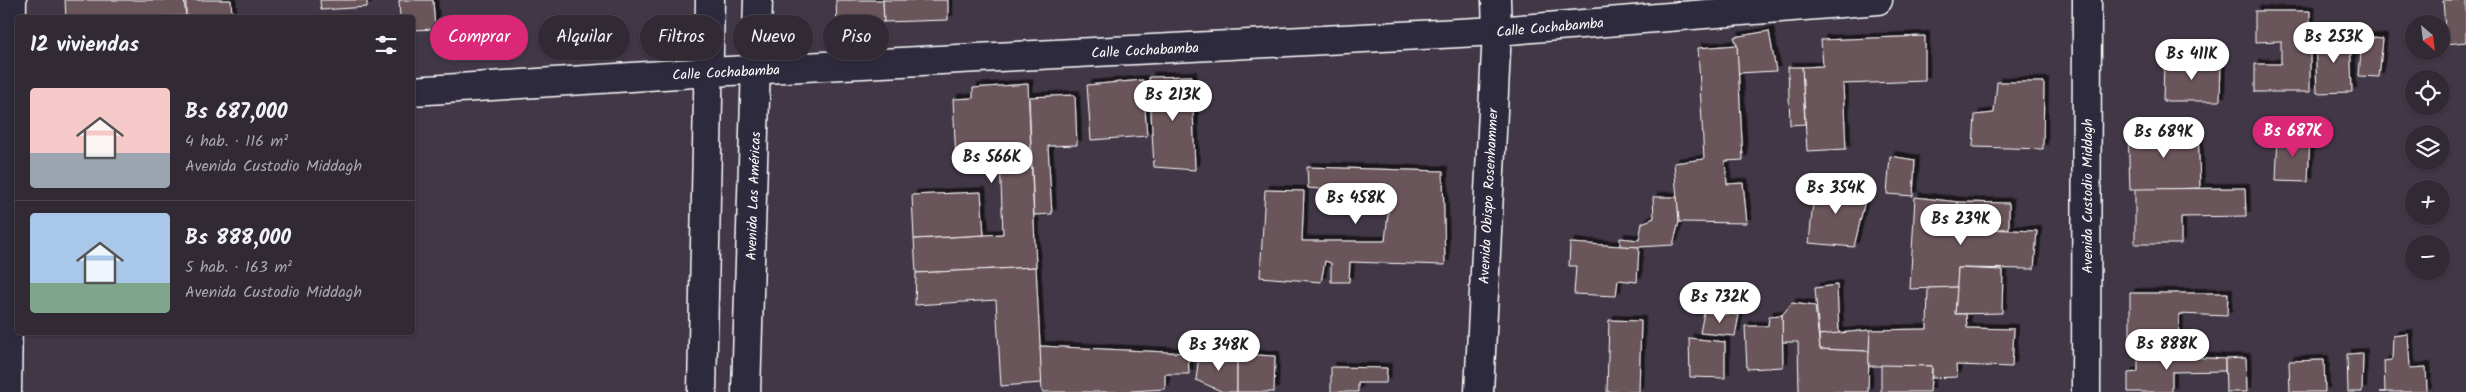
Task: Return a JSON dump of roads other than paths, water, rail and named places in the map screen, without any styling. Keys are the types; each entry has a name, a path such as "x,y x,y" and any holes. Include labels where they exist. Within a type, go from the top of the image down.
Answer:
{"street":[{"path":"8,392 15,118 12,0"},
{"path":"702,392 710,0"},
{"name":"Avenida Las Américas","path":"746,392 758,0"},
{"name":"Avenida Obispo Rosenhammer","path":"1478,392 1497,31 1496,0"},
{"name":"Calle Cochabamba","path":"415,92 710,72 1497,31 1878,0"},
{"name":"Avenida Custodio Middagh","path":"2086,392 2087,0"}]}
